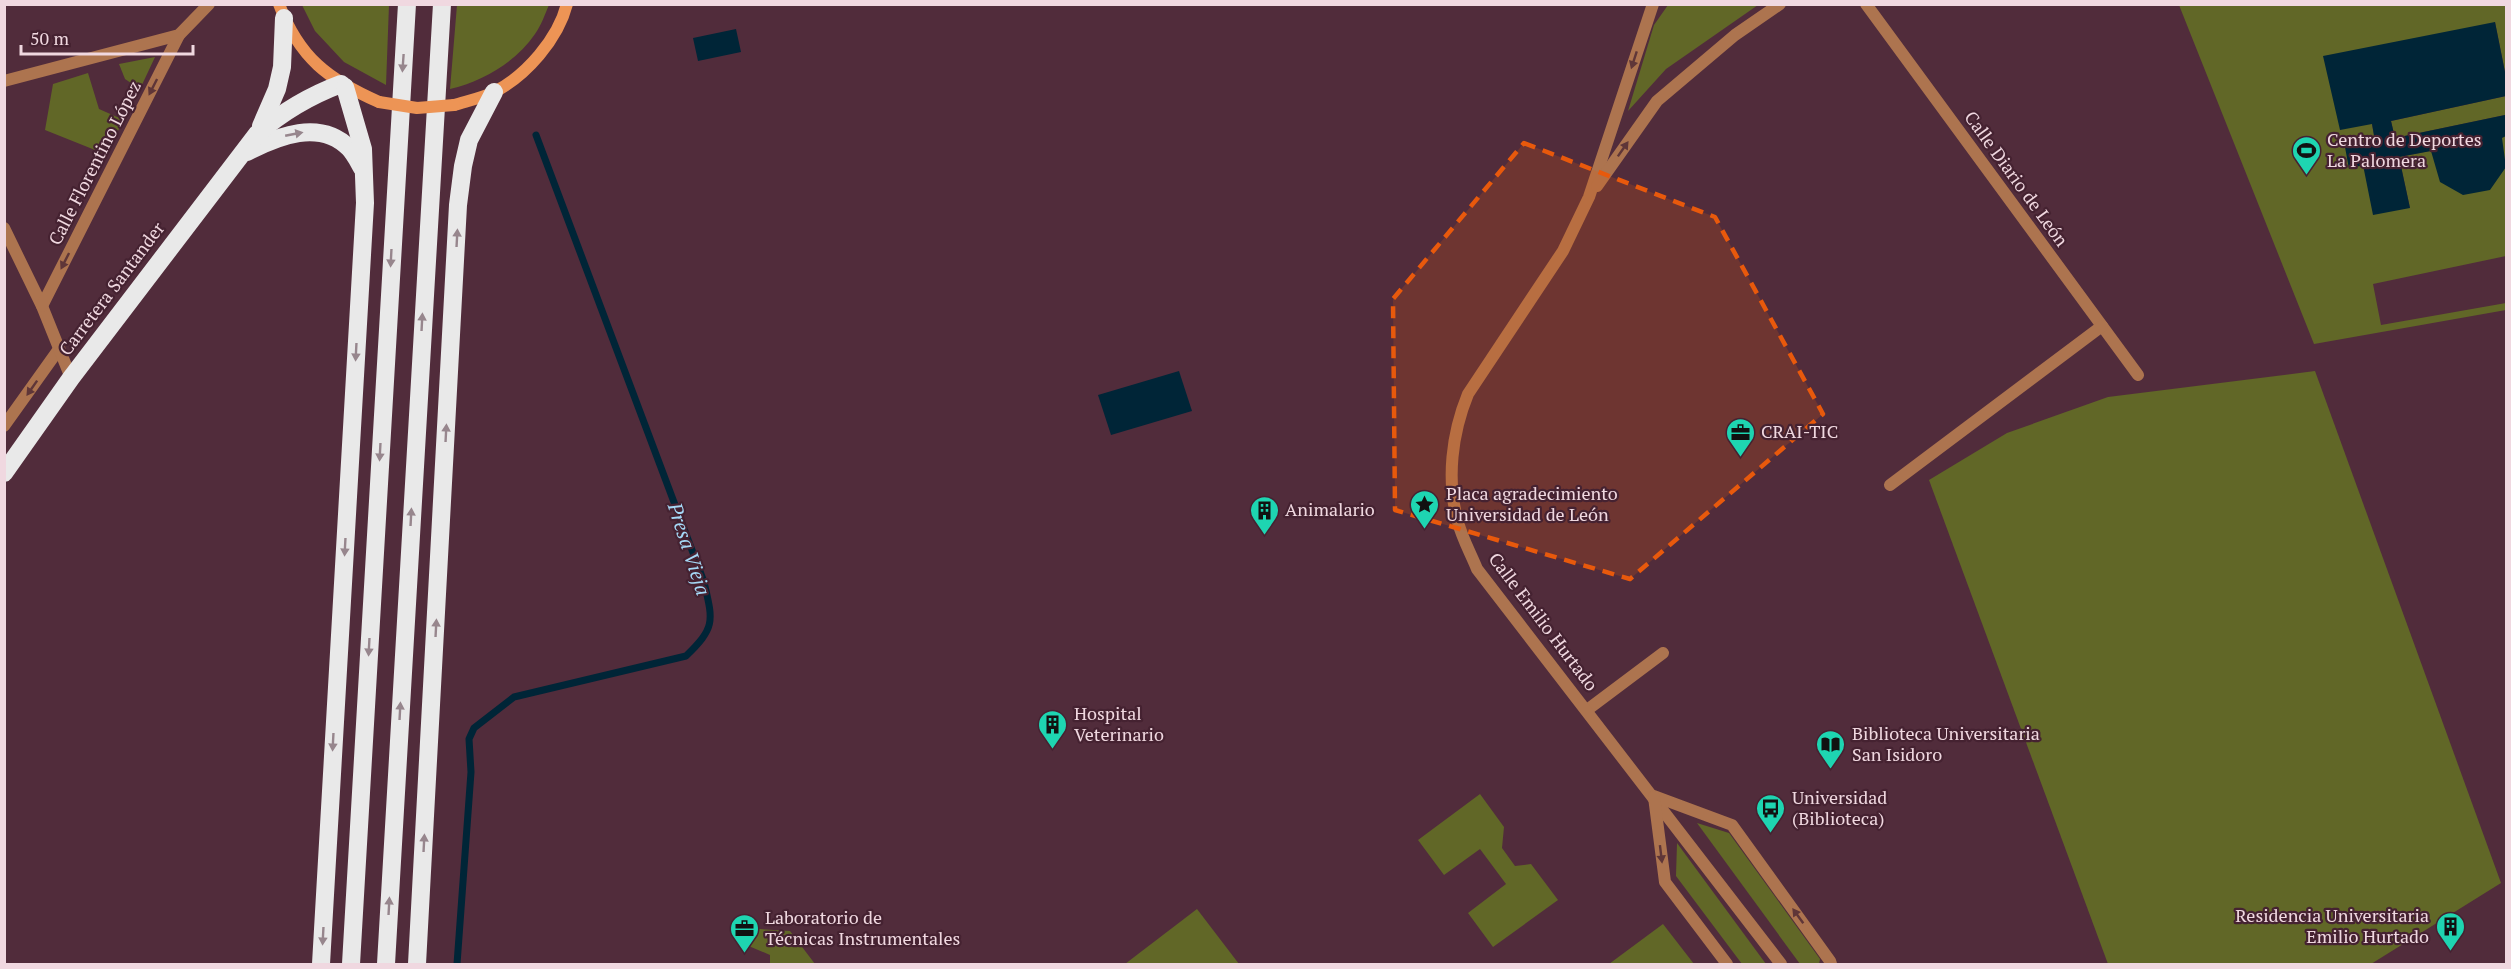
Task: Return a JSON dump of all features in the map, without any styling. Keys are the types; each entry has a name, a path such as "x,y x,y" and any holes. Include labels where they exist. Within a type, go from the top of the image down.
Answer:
{"highway":[{"path":"351,964 407,4"},
{"path":"386,964 442,4"},
{"path":"257,134 277,89 282,67 282,11"},
{"path":"257,134 278,115 322,91 343,86 358,128 365,172 321,964"},
{"path":"417,964 458,205 469,140 494,92"},
{"path":"240,155 298,132 319,133 341,141 351,149 365,172"},
{"name":"Carretera Santander","path":"4,473 71,378 257,134"}],"street":[{"path":"4,81 179,35 209,4"},
{"path":"282,11 298,44 318,66 343,86 379,102 417,108 454,105 494,92 534,62 563,21 567,4"},
{"name":"Calle Emilio Hurtado","path":"1653,4 1589,197 1563,251 1468,394 1459,417 1454,442 1452,482 1458,522 1477,569 1654,796 1781,964"},
{"name":"Calle Emilio Hurtado","path":"1589,197 1657,101 1735,35 1780,4"},
{"name":"Calle Diario de León","path":"1866,4 2138,375"},
{"name":"Calle Florentino López","path":"42,306 179,35"},
{"path":"4,228 42,306 71,378"},
{"path":"1890,484 2102,326"},
{"name":"Carretera Santander","path":"4,426 59,349"},
{"path":"1587,710 1663,653"},
{"path":"1727,964 1665,882 1654,796 1731,825 1831,964"}],"highlighted area":[{"path":"1524,143 1715,217 1823,414 1630,579 1395,510 1393,299"}],"green space":[{"path":"457,4 549,5 537,31 508,62 475,81 450,89"},
{"path":"302,5 389,5 386,85 344,62 315,31"},
{"path":"1668,5 1758,5 1666,69 1628,111 1654,25"},
{"name":"Centro de Deportes La Palomera","path":"2179,5 2506,5 2506,77 2495,22 2372,124 2375,141 2345,147 2410,208 2399,157 2506,136 2506,256 2373,284 2381,325 2506,303 2506,310 2314,344"},
{"path":"155,57 140,89 125,79 119,64"},
{"path":"88,73 99,109 124,120 105,154 45,130 53,84"},
{"name":"Centro de Deportes La Palomera","path":"2506,96 2506,122 2505,115 2395,138 2391,121"},
{"path":"2315,371 2501,883 2371,964 2108,964 1929,480 2007,433 2108,397"},
{"path":"1480,794 1504,827 1502,848 1515,866 1531,864 1558,900 1493,947 1468,913 1506,884 1480,849 1444,875 1418,840"},
{"path":"1697,823 1729,833 1820,959 1819,964 1800,964"},
{"path":"1677,843 1766,964 1742,964 1676,876"},
{"path":"1197,909 1239,964 1125,964"},
{"path":"1663,924 1694,964 1609,964"},
{"path":"744,928 790,931 815,964 770,964 770,955 744,944"}],"water":[{"path":"2495,22 2506,77 2506,96 2391,121 2395,138 2505,115 2506,136 2502,138 2506,167 2490,190 2463,195 2440,182 2431,151 2399,157 2410,208 2373,215 2363,165 2349,169 2345,147 2375,141 2372,124 2340,130 2323,56"},
{"path":"736,29 741,52 698,61 693,38"},
{"path":"1179,371 1192,411 1111,435 1098,395"}],"waterway":[{"name":"Presa Vieja","path":"457,964 471,772 469,739 474,728 514,697 686,656 703,638 710,623 704,582 536,135"}],"place":[{"name":"Centro de Deportes La Palomera","path":"2306,176"},
{"name":"CRAI-TIC","path":"1740,458"},
{"name":"Placa agradecimiento Universidad de León","path":"1425,530"},
{"name":"Animalario","path":"1264,536"},
{"name":"Hospital Veterinario","path":"1053,750"},
{"name":"Biblioteca Universitaria San Isidoro","path":"1831,770"},
{"name":"Universidad (Biblioteca)","path":"1771,834"},
{"name":"Residencia Universitaria Emilio Hurtado","path":"2450,952"},
{"name":"Laboratorio de Técnicas Instrumentales","path":"744,954"}]}
